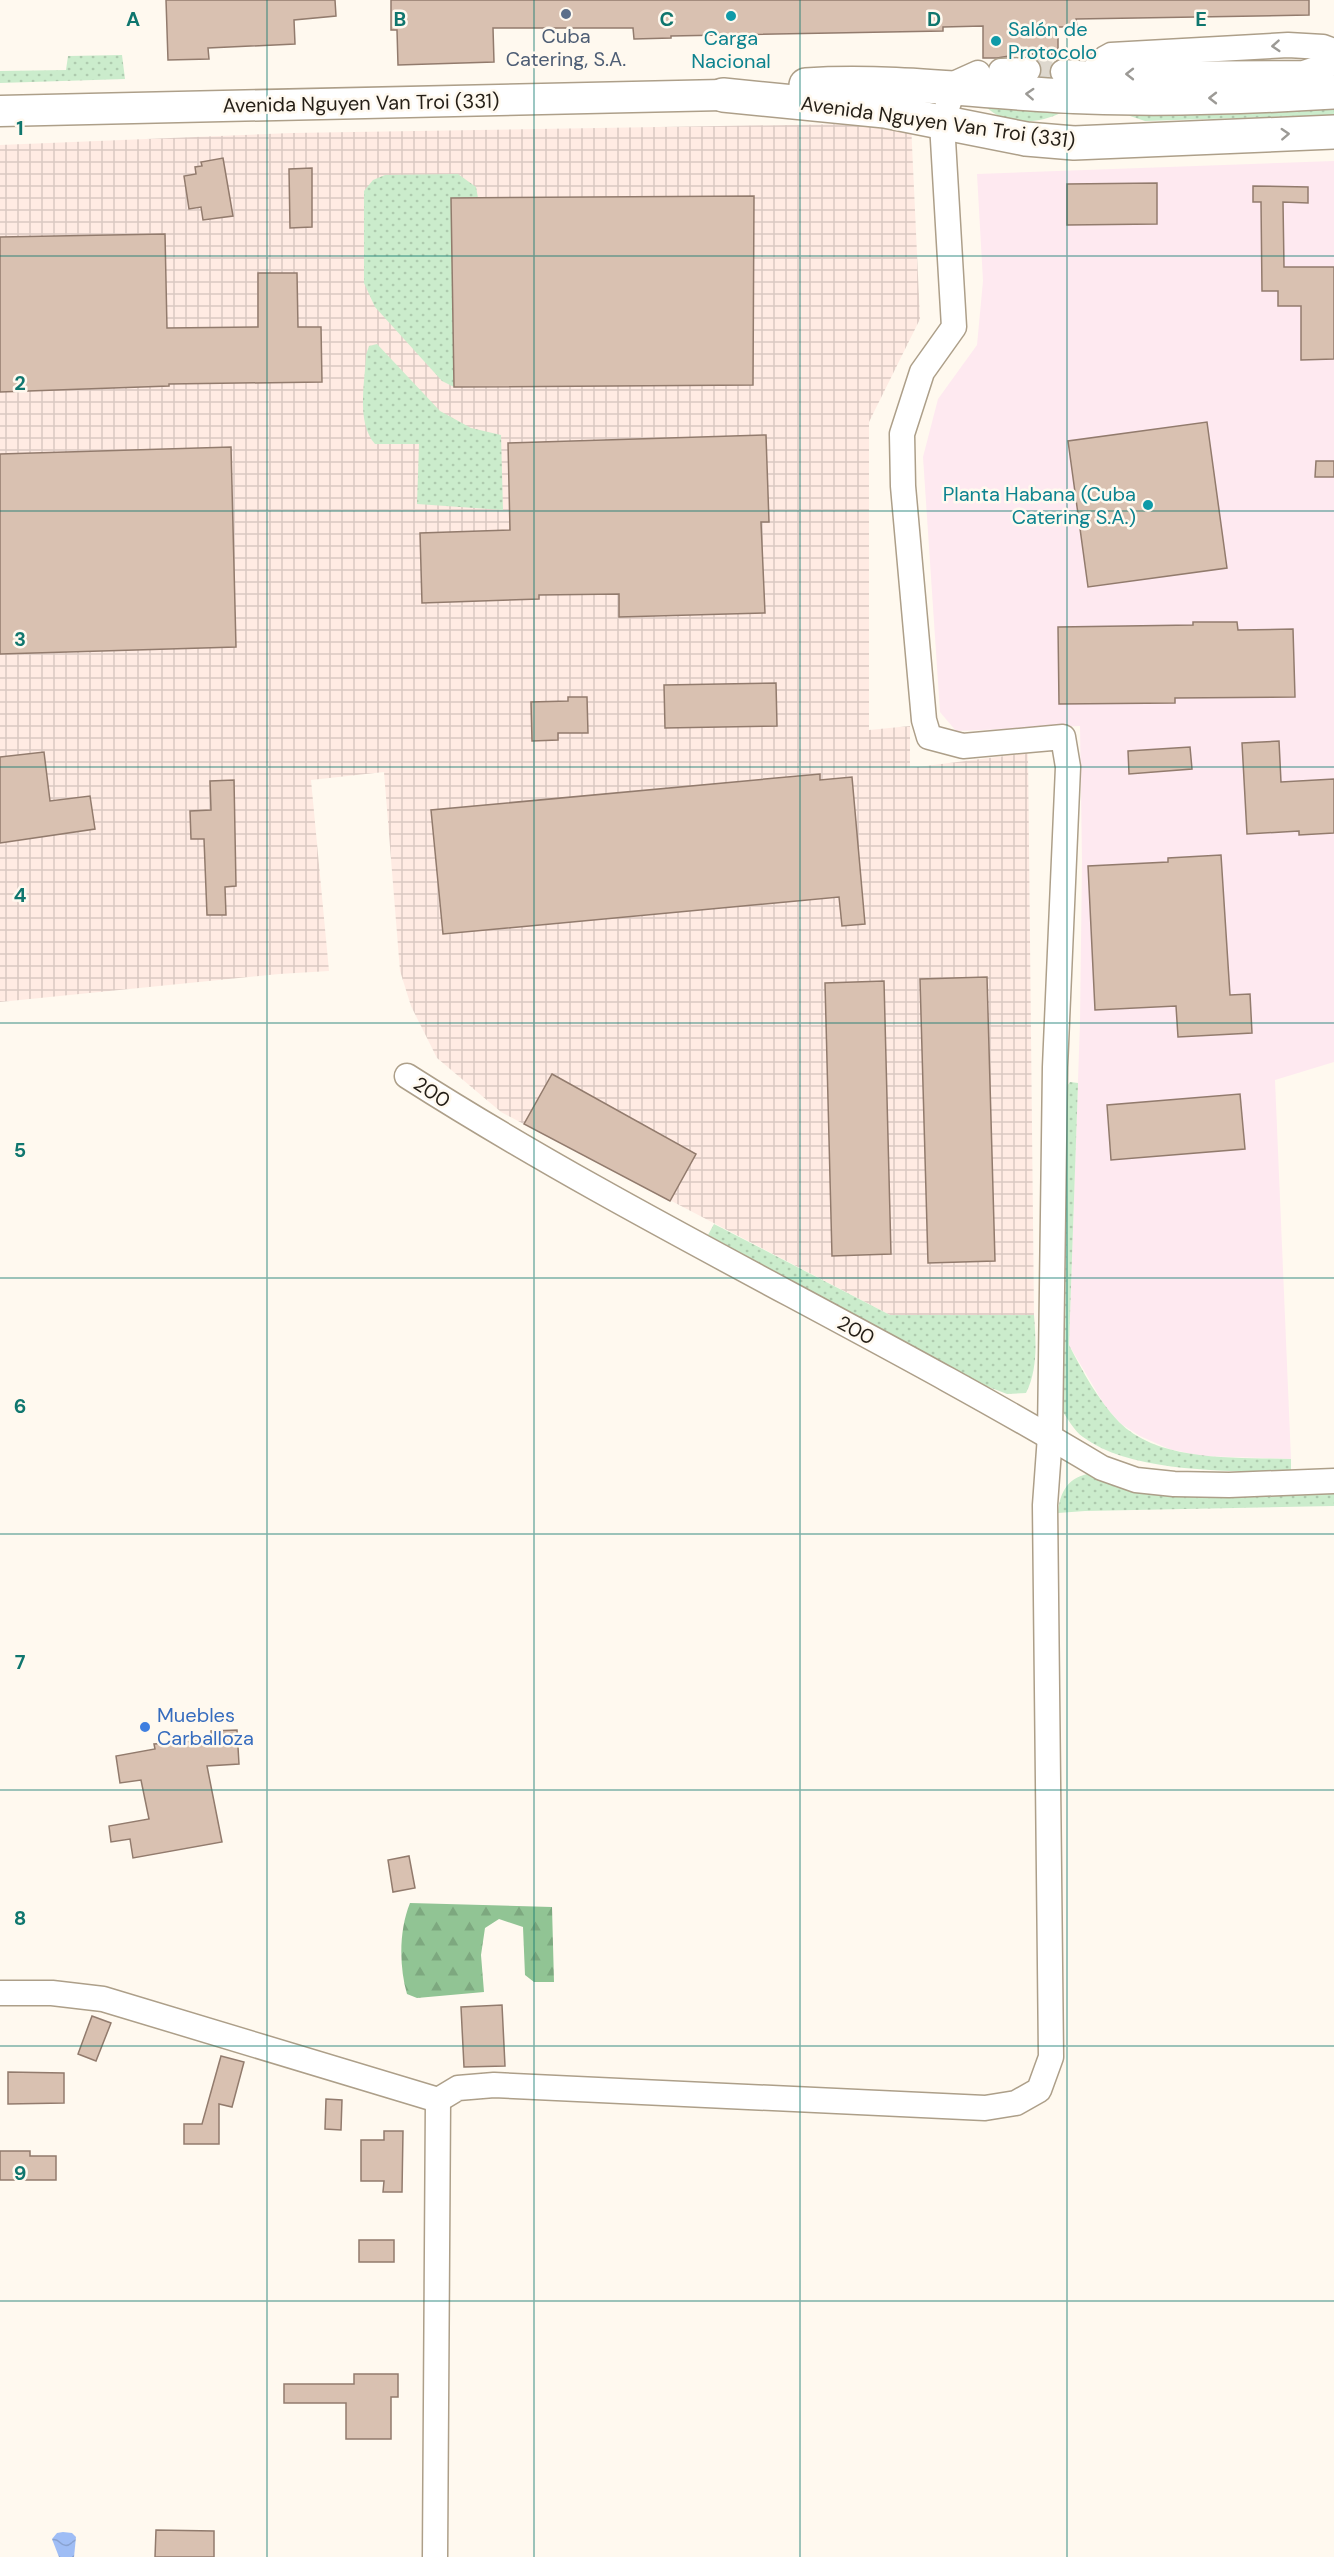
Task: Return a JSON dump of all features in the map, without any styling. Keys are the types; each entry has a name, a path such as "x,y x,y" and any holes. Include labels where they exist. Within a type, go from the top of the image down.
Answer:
{"main road":[{"name":"Avenida Nguyen Van Troi (331)","path":"723,95 821,84 884,84 977,78 1228,98 1334,92"},
{"path":"1026,139 1060,121 1090,86"},
{"path":"1090,86 1101,120 1122,142"},
{"name":"Avenida Nguyen Van Troi (331)","path":"723,95 885,111 1026,139 1074,144 1334,132"}],"street":[{"path":"1090,86 1103,59 1111,55 1288,45 1323,47 1334,51"},
{"path":"1063,72 1090,86 1304,73 1334,63"},
{"path":"0,1993 52,1993 103,1999 438,2100 458,2088 494,2085 985,2108 1016,2103 1039,2090 1051,2057 1045,1505 1050,1436 1055,1067 1068,767 1063,737 963,746 929,737 924,720 903,486 902,434 922,372 954,327 942,123 977,78 1028,70"},
{"name":"Avenida Nguyen Van Troi (331)","path":"0,111 723,95"},
{"name":"200","path":"407,1076 468,1115 660,1224 1050,1436 1102,1468 1136,1480 1229,1485 1334,1481"},
{"path":"435,2557 438,2100"}],"shaded area":[{"path":"911,123 920,319 869,422 869,730 910,726 910,768 1028,753 1034,1315 890,1315 501,1112 437,1058 411,1006 400,971 384,772 311,780 329,971 0,1002 0,145 291,133"},
{"path":"1334,161 1334,1062 1275,1080 1291,1459 1201,1456 1169,1449 1140,1436 1121,1424 1105,1406 1069,1345 1080,1022 1082,861 1080,726 956,731 940,712 923,457 938,399 977,345 983,281 977,174"}],"green space":[{"path":"122,55 125,79 0,83 0,71 66,70 68,56"},
{"path":"1334,105 1334,115 1145,121 1130,116 1125,110"},
{"path":"986,107 1063,112 1044,119 1023,122 1004,118"},
{"path":"458,174 476,187 478,198 451,198 454,387 442,381 375,307 364,283 364,191 373,180 385,175"},
{"path":"377,344 440,411 471,428 501,435 503,510 417,504 419,444 375,444 365,425 363,402 366,355 369,346"},
{"path":"1070,1082 1078,1083 1069,1345 1085,1375 1119,1422 1136,1435 1156,1445 1200,1455 1291,1459 1291,1473 1182,1468 1128,1458 1104,1449 1083,1437 1060,1408 1065,1089"},
{"path":"714,1224 890,1315 1034,1315 1036,1345 1034,1365 1026,1393 1007,1394 976,1382 708,1235"},
{"path":"1092,1473 1141,1490 1193,1496 1334,1491 1334,1506 1058,1513 1063,1492 1067,1486 1077,1478"},
{"path":"410,1903 552,1907 554,1982 534,1982 525,1975 523,1927 499,1919 485,1928 481,1955 484,1992 417,1998 407,1994 401,1948"}],"water":[{"path":"57,2533 72,2533 76,2537 74,2557 59,2557 52,2539"}],"building":[{"path":"166,0 335,0 336,16 294,20 295,44 208,48 209,59 168,60"},
{"path":"391,0 1309,0 1309,15 1076,19 1077,27 1058,27 1058,54 1009,54 1009,56 997,58 983,58 983,26 943,27 943,31 671,36 671,38 634,39 633,28 493,28 494,62 398,65 397,30 391,30"},
{"path":"223,158 233,216 203,220 201,207 189,209 184,176 196,174 195,167 202,166 201,162"},
{"path":"312,168 312,227 290,228 289,169"},
{"path":"1157,183 1157,224 1067,225 1067,184"},
{"path":"1253,186 1308,187 1308,203 1283,202 1284,267 1334,267 1334,359 1301,360 1301,306 1278,306 1278,291 1262,291 1261,202 1253,202"},
{"path":"754,196 753,385 454,387 451,198"},
{"path":"165,234 167,328 258,327 258,273 297,273 298,327 321,327 322,382 169,384 169,386 0,392 0,237"},
{"name":"Planta Habana (Cuba Catering S.A.)","path":"1207,422 1227,568 1088,587 1068,441"},
{"path":"766,435 769,522 761,522 765,613 619,617 619,594 539,595 539,599 422,603 420,533 510,530 508,443"},
{"path":"231,447 236,647 0,654 0,454"},
{"path":"1316,461 1334,461 1334,477 1315,477"},
{"path":"1193,622 1237,622 1238,630 1293,629 1295,697 1175,698 1175,703 1059,704 1058,627 1193,625"},
{"path":"776,683 777,726 665,728 664,685"},
{"path":"568,697 587,697 588,733 558,733 558,740 532,741 531,702 568,701"},
{"path":"1279,741 1281,782 1334,779 1334,833 1299,835 1299,831 1247,834 1242,743"},
{"path":"1190,747 1192,769 1129,774 1128,751"},
{"path":"44,752 50,801 90,796 95,829 0,843 0,757"},
{"path":"820,774 820,780 852,777 865,924 842,926 839,897 443,934 431,810"},
{"path":"234,780 236,886 225,887 226,915 207,915 204,839 191,839 190,811 211,810 210,781"},
{"path":"1221,855 1230,995 1250,994 1252,1033 1178,1037 1176,1006 1095,1010 1088,866 1168,862 1168,858"},
{"path":"987,977 995,1261 928,1263 920,979"},
{"path":"884,981 891,1254 832,1256 825,983"},
{"path":"552,1074 696,1154 670,1201 524,1124"},
{"path":"1240,1094 1245,1149 1111,1160 1107,1105"},
{"path":"237,1730 239,1764 207,1766 222,1842 133,1858 130,1839 111,1842 109,1826 149,1819 141,1780 120,1783 116,1756 155,1749 154,1744 212,1740 211,1731"},
{"path":"409,1856 415,1888 393,1892 388,1860"},
{"path":"502,2005 505,2066 464,2067 461,2007"},
{"path":"92,2016 111,2023 96,2061 78,2054"},
{"path":"221,2056 244,2062 232,2107 219,2104 219,2144 184,2144 184,2124 202,2124"},
{"path":"8,2072 64,2073 64,2103 8,2104"},
{"path":"326,2099 342,2100 341,2130 325,2129"},
{"path":"384,2131 403,2131 402,2192 383,2192 384,2181 361,2181 361,2140 384,2140"},
{"path":"0,2151 30,2151 30,2156 56,2156 56,2180 0,2180"},
{"path":"359,2240 394,2240 394,2262 359,2262"},
{"path":"354,2374 398,2374 398,2397 391,2397 391,2439 346,2439 346,2403 284,2403 284,2384 354,2384"},
{"path":"156,2530 214,2531 214,2557 155,2557"}],"tunnel":[{"path":"1028,70 1063,72"}],"place":[{"name":"Cuba Catering, S.A.","path":"566,14"},
{"name":"Carga Nacional","path":"731,16"},
{"name":"Salón de Protocolo","path":"996,41"},
{"name":"Planta Habana (Cuba Catering S.A.)","path":"1148,505"},
{"name":"Muebles Carballoza","path":"145,1727"}]}
